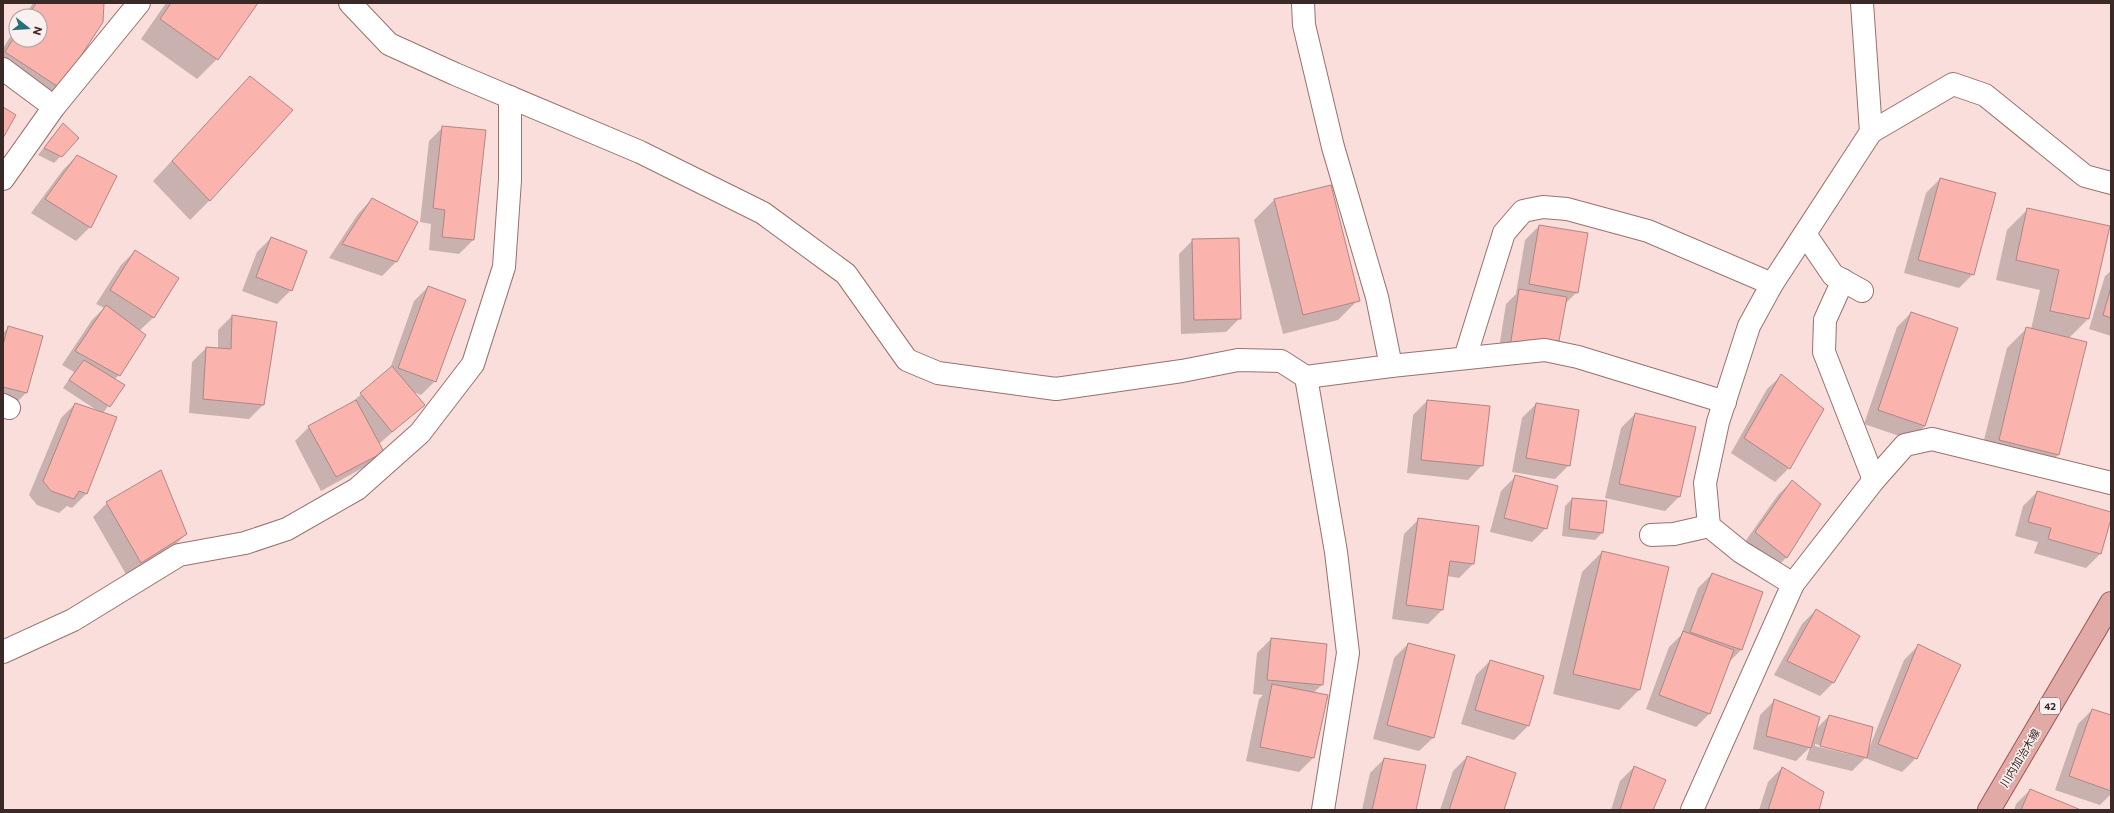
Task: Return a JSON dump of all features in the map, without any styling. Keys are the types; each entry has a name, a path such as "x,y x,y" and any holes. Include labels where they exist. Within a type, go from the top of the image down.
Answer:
{"main road":[{"name":"川内加治木線","path":"1989,810 2111,603"}],"street":[{"path":"3,179 54,107 139,3"},
{"path":"350,3 389,44 640,152 763,213 846,274 907,360 938,373 1056,389 1182,371 1238,360 1280,362 1306,377 1391,366 1545,350 1578,357 1725,402"},
{"path":"1303,3 1304,25 1331,140 1377,297 1391,366"},
{"path":"1862,3 1871,132"},
{"path":"3,70 54,107"},
{"path":"1793,584 1741,552 1709,526 1705,483 1718,422 1749,326 1772,284 1871,132 1953,84 1985,95 2085,176 2111,183"},
{"path":"3,652 73,620 179,555 245,543 287,529 357,490 420,433 473,364 504,267 510,180 510,97"},
{"path":"1465,358 1504,233 1523,211 1544,206 1566,210 1648,231 1772,284"},
{"path":"1805,234 1833,274 1862,291"},
{"path":"1843,280 1825,320 1824,352 1874,480"},
{"path":"1306,377 1336,552 1348,653 1329,808"},
{"path":"1692,810 1793,584 1874,480 1905,445 1932,439 2111,483"},
{"path":"1651,535 1674,534 1709,526"}],"building":[{"path":"36,3 104,3 103,22 60,88 5,52 8,47 48,48 48,8 33,8"},
{"path":"171,3 258,3 218,60 160,19"},
{"path":"250,76 293,110 210,201 172,161"},
{"path":"3,107 16,115 3,138"},
{"path":"63,123 79,138 62,157 44,148"},
{"path":"442,126 486,130 474,240 442,237 445,210 433,208"},
{"path":"77,155 117,176 91,228 45,199"},
{"path":"1940,178 1996,193 1974,275 1918,260"},
{"path":"1331,185 1360,301 1303,315 1274,199"},
{"path":"372,198 418,222 397,262 342,244"},
{"path":"2027,208 2110,226 2089,319 2050,311 2059,270 2016,260"},
{"path":"1539,225 1588,233 1578,293 1529,284"},
{"path":"271,237 307,251 292,291 256,277"},
{"path":"1239,238 1241,319 1194,320 1192,239"},
{"path":"135,250 179,278 154,318 110,290"},
{"path":"428,286 466,300 436,382 398,368"},
{"path":"2111,287 2111,318 2103,315"},
{"path":"1519,289 1567,297 1559,341 1510,347"},
{"path":"106,305 146,335 120,376 75,351"},
{"path":"1911,312 1958,328 1925,426 1878,410"},
{"path":"232,315 277,322 264,405 203,399 206,347 231,349"},
{"path":"8,326 43,336 27,393 3,387 3,345"},
{"path":"2026,327 2087,342 2059,455 1999,440"},
{"path":"84,360 125,385 110,407 69,380"},
{"path":"392,366 425,405 392,432 360,393"},
{"path":"1781,374 1824,409 1790,469 1744,438"},
{"path":"356,400 384,452 336,477 308,426"},
{"path":"1427,400 1490,406 1483,466 1421,460"},
{"path":"75,403 117,417 87,494 79,491 74,499 51,491 43,481"},
{"path":"1536,403 1579,410 1570,466 1526,458"},
{"path":"1635,413 1696,427 1680,497 1619,484"},
{"path":"161,470 187,534 141,563 106,502"},
{"path":"1515,475 1558,486 1547,529 1504,518"},
{"path":"1792,480 1821,504 1787,558 1755,532"},
{"path":"2037,491 2111,512 2111,519 2101,554 2048,539 2051,528 2028,522"},
{"path":"1572,498 1607,501 1603,533 1569,529"},
{"path":"1418,518 1479,526 1474,564 1450,561 1443,610 1406,605"},
{"path":"1602,551 1669,567 1640,690 1573,674"},
{"path":"1712,573 1763,592 1742,650 1690,632"},
{"path":"1816,609 1860,636 1834,683 1787,661"},
{"path":"1683,631 1734,650 1710,714 1659,695"},
{"path":"1271,638 1327,644 1323,685 1267,680"},
{"path":"1408,643 1455,655 1434,738 1387,725"},
{"path":"1918,644 1961,665 1917,759 1878,744"},
{"path":"1490,660 1544,676 1529,726 1475,710"},
{"path":"1272,684 1328,695 1314,758 1260,747"},
{"path":"1774,699 1820,717 1811,748 1766,736"},
{"path":"2092,709 2111,715 2111,791 2069,776"},
{"path":"1829,715 1873,727 1867,758 1820,746"},
{"path":"1467,756 1516,773 1504,810 1449,810"},
{"path":"1384,758 1426,765 1416,810 1372,810"},
{"path":"1634,766 1666,780 1653,810 1620,810"},
{"path":"1782,767 1824,792 1819,810 1768,810"},
{"path":"2030,789 2081,810 2021,810"}]}
